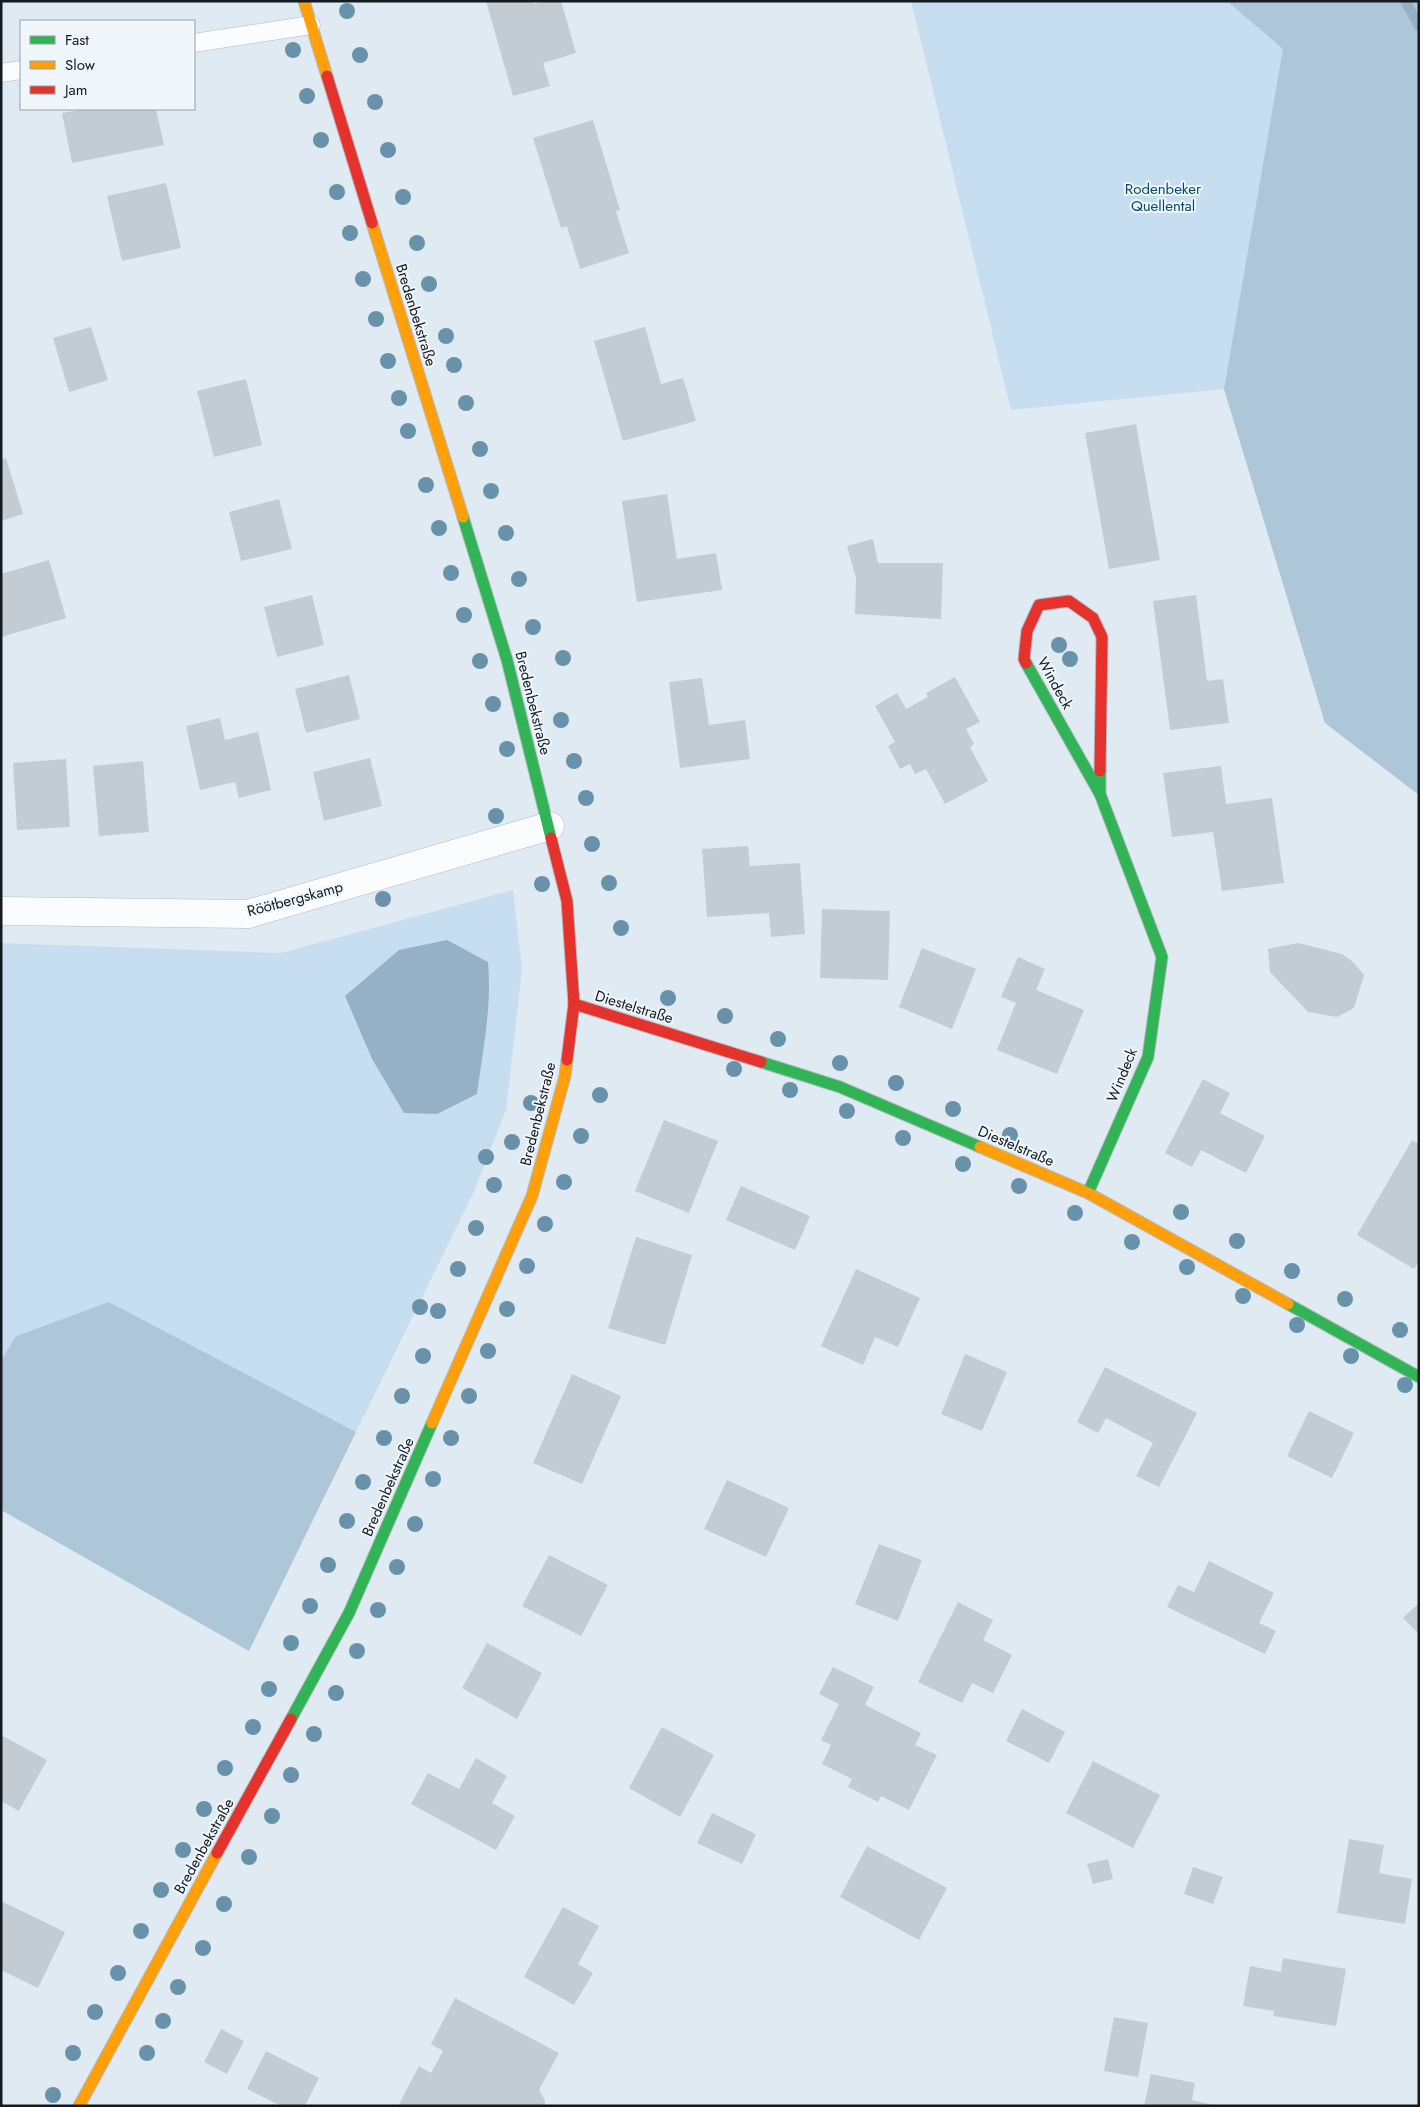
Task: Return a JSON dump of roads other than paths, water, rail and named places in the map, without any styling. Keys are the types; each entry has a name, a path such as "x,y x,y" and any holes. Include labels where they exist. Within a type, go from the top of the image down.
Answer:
{"street":[{"name":"Bredenbekstraße","path":"80,2106 348,1613 532,1196 565,1076 574,1004 567,901 550,826 507,660 304,1"},
{"name":"Windeck","path":"1088,1193 1148,1057 1162,957 1100,794 1024,658 1027,632 1039,605 1069,601 1092,618 1102,637 1100,794"},
{"name":"Röötbergskamp","path":"1,911 248,914 550,826"},
{"name":"Diestelstraße","path":"574,1004 840,1087 1088,1193 1419,1377"}],"lane":[{"path":"195,43 311,25"},
{"path":"1,73 20,70"}],"waterway":[{"path":"1405,1 1419,26"}],"park label":[{"name":"Rodenbeker Quellental","path":"1163,198"}]}
